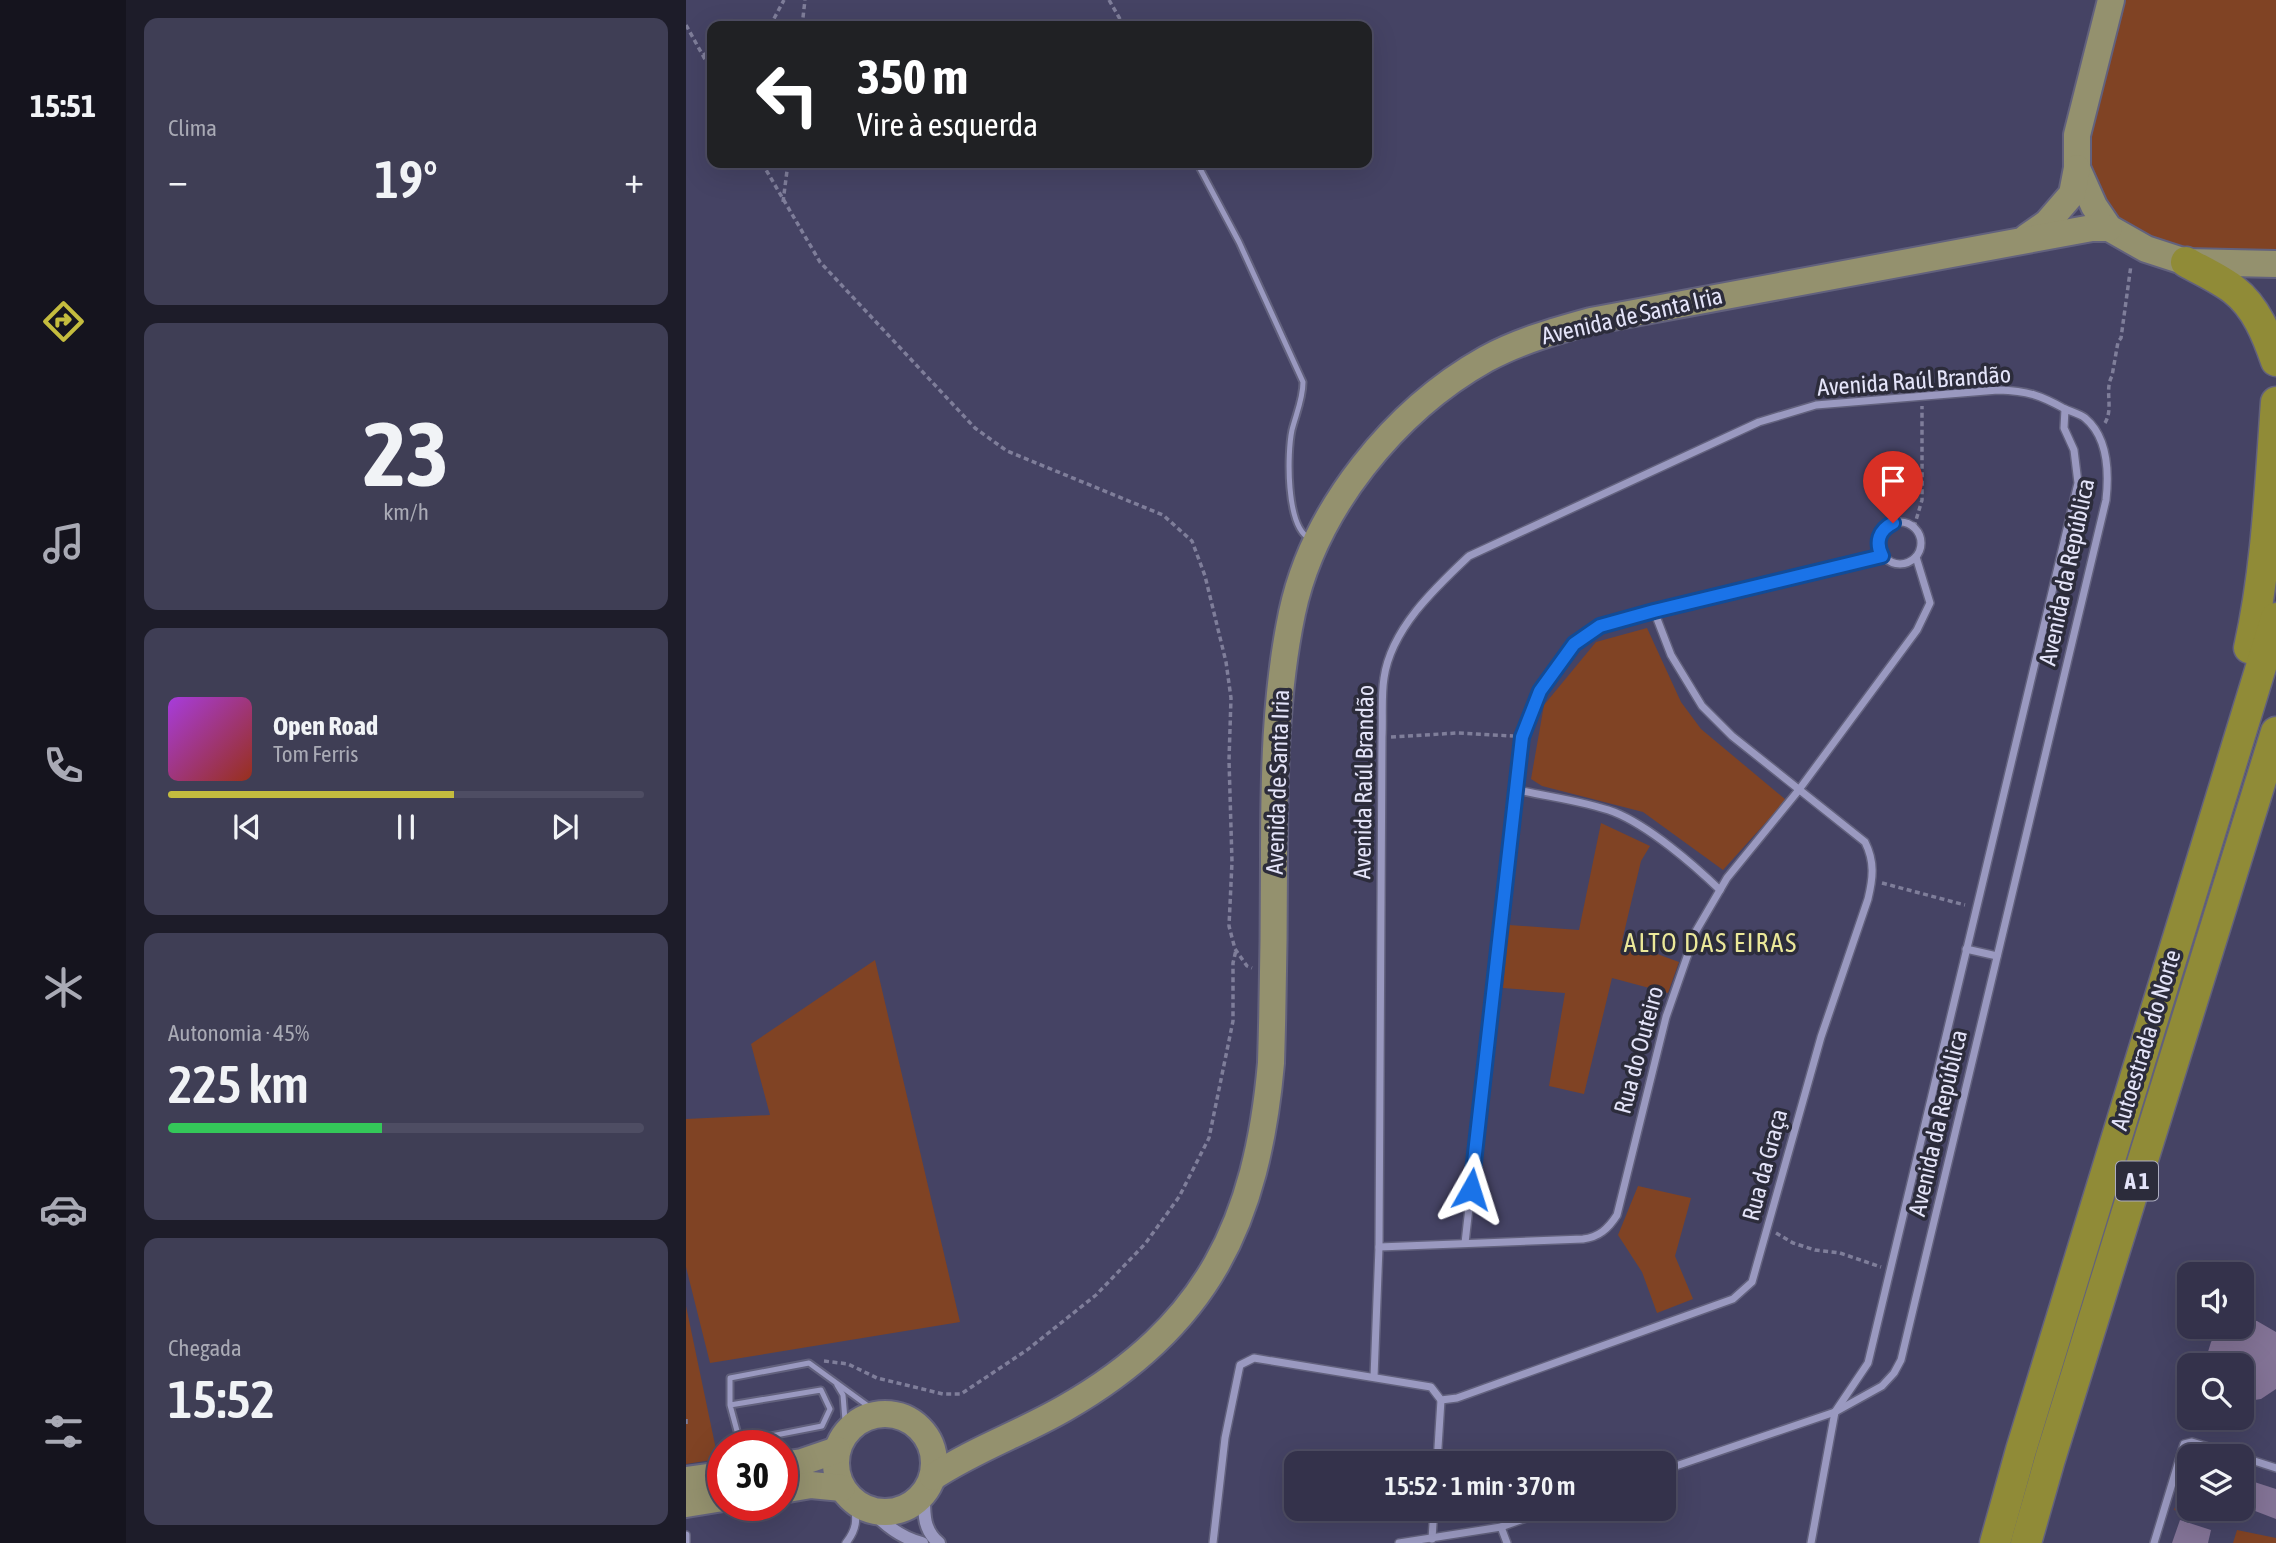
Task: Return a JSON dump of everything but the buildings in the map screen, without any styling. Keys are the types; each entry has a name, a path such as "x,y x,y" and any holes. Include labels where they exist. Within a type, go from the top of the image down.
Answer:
{"highway":[{"path":"2186,262 2235,291 2254,312 2268,338 2276,361"},
{"path":"2218,807 2231,721 2257,613 2264,559 2276,402"},
{"name":"Autoestrada do Norte","path":"1995,1543 2025,1436 2276,618"},
{"name":"Autoestrada do Norte","path":"2026,1543 2050,1458 2276,732"},
{"path":"2224,904 2258,854 2276,799"}],"main road":[{"path":"2111,0 2077,135 2077,168 2094,206 2109,228 2146,249 2186,262 2276,264"},
{"name":"Avenida de Santa Iria","path":"2020,242 2047,223 2072,194 2077,168"},
{"name":"Avenida de Santa Iria","path":"928,1485 961,1459 1064,1409 1110,1380 1153,1345 1190,1305 1220,1262 1242,1211 1257,1164 1267,1109 1272,1063 1275,749 1292,612 1305,572 1329,518 1350,485 1400,423 1443,386 1488,358 1541,335 1591,321 2091,228 2109,228"},
{"path":"798,1463 842,1441 861,1420 879,1414 899,1416 916,1424 928,1439 934,1457 928,1485 909,1507 891,1513 811,1485 798,1487"},
{"name":"Avenida de Santa Iria","path":"928,1439 959,1441 988,1438 1022,1429"},
{"path":"842,1441 836,1469 856,1500"},
{"path":"686,1480 707,1477"},
{"path":"686,1504 707,1501"}],"street":[{"name":"Avenida Raúl Brandão","path":"1374,1377 1379,1247 1384,676 1400,632 1437,587 1469,556 1759,422 1816,405 1998,390 2020,391 2048,398 2065,409"},
{"path":"2065,409 2085,418 2096,432"},
{"name":"Avenida da República","path":"1835,1412 1868,1363 2078,483 2074,450 2064,428 2065,409"},
{"name":"Avenida da República","path":"1835,1412 1882,1385 1894,1373 1901,1360 2106,500 2109,472 2105,451 2096,432"},
{"path":"1901,522 1914,527 1919,532 1921,545 1916,557 1903,565 1895,564 1882,556 1878,544 1879,536 1886,526 1901,522"},
{"path":"1465,1243 1522,737 1540,691 1574,644 1600,626 1882,556"},
{"name":"Rua do Outeiro","path":"1379,1247 1583,1240 1595,1237 1609,1227 1617,1215 1665,1017 1696,931 1727,878 1798,791 1917,630 1930,603 1916,557"},
{"name":"Rua da Graça","path":"1441,1400 1457,1398 1733,1299 1752,1282 1821,1037 1873,880 1872,856 1865,842 1732,736 1702,706 1671,655 1654,611"},
{"path":"1518,790 1615,813 1655,836 1720,890"},
{"path":"1966,949 1997,956"},
{"path":"1213,1543 1225,1438 1240,1365 1254,1358 1431,1387 1441,1400 1438,1451"},
{"path":"1676,1467 1835,1412 1811,1543"},
{"path":"2254,1461 2276,1468"},
{"path":"2154,1543 2177,1467"},
{"path":"928,1485 923,1518 932,1538 939,1543"},
{"path":"846,1543 854,1533 857,1520 856,1500"},
{"path":"856,1500 888,1528 912,1541 922,1543"},
{"path":"1432,1539 1433,1521"},
{"path":"1399,1543 1501,1527 1518,1521"},
{"path":"1501,1527 1507,1543"},
{"path":"686,1535 686,1542"}],"lane":[{"path":"1200,168 1239,242 1303,382 1303,392 1292,432 1290,490 1303,536 1317,544"},
{"path":"730,1405 821,1390 830,1409 822,1426 740,1442 730,1405 730,1378 809,1363 879,1414"},
{"path":"834,1379 843,1395 842,1441"}],"path":[{"path":"772,21 783,0"},
{"path":"803,21 805,0"},
{"path":"1109,0 1121,21"},
{"path":"686,25 707,63"},
{"path":"703,55 707,53"},
{"path":"765,168 820,262 975,428 1007,451 1163,515 1192,541 1205,576 1226,662 1231,698 1230,926 1236,950 1230,1038 1209,1138 1179,1197 1144,1244 1111,1281 1061,1324 961,1394 943,1394 877,1378 848,1364 825,1360 812,1365"},
{"path":"783,202 787,168"},
{"path":"2096,432 2105,424 2111,410 2109,379 2121,338 2130,265 2138,262 2146,249"},
{"path":"1914,527 1922,500 1922,397"},
{"path":"1382,737 1457,733 1522,737"},
{"path":"1873,880 1976,908"},
{"path":"1236,950 1247,967 1273,977"},
{"path":"1768,1228 1793,1243 1815,1250 1840,1253 1890,1269"},
{"path":"686,1419 686,1425"}],"shaded area":[{"path":"2119,0 2276,0 2276,256 2224,254 2150,243 2119,221 2099,192 2087,161 2088,122"},
{"path":"1647,628 1681,702 1701,729 1786,800 1723,870 1643,812 1542,786 1531,779 1544,705 1596,642"},
{"path":"1601,823 1650,846 1641,861 1622,941 1679,962 1668,993 1612,978 1584,1094 1549,1086 1565,993 1503,988 1509,925 1579,930"},
{"path":"875,960 960,1322 710,1363 686,1267 686,1119 770,1115 751,1044"},
{"path":"1638,1186 1691,1198 1675,1256 1693,1299 1657,1313 1642,1272 1618,1235"},
{"path":"686,1306 712,1430 707,1430 707,1461 686,1464"},
{"path":"2237,1530 2276,1538 2276,1543 2233,1543"}],"district":[{"name":"ALTO DAS EIRAS","path":"1711,943"}],"route":[{"path":"1471,1189 1522,737 1540,691 1574,644 1600,626 1882,556 1878,544 1879,536 1886,526 1893,523"}]}
